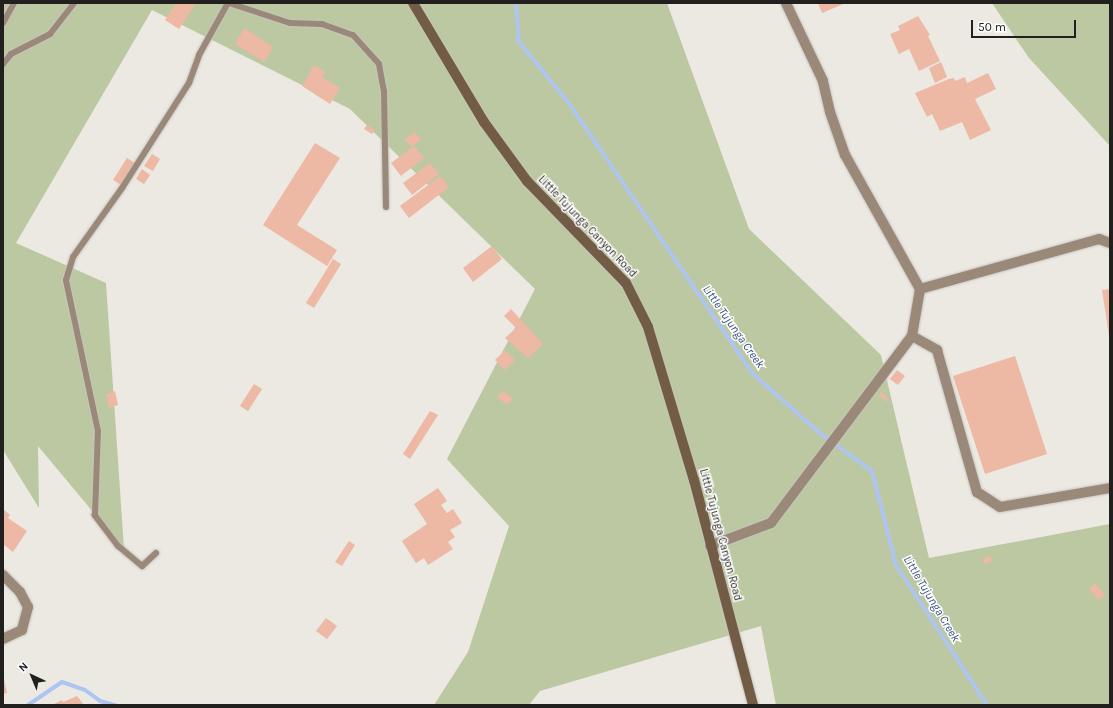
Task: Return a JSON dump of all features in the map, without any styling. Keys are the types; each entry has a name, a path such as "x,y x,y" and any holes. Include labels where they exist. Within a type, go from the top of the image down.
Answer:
{"main road":[{"name":"Little Tujunga Canyon Road","path":"414,3 484,122 527,181 626,283 648,327 694,480 710,546 753,705"}],"street":[{"path":"710,546 771,523 912,336 920,289 845,154 830,112 823,81 786,3"},
{"path":"920,289 1099,239 1110,244"},
{"path":"912,336 937,350 977,492 1000,507 1110,488"},
{"path":"3,575 20,592 28,607 22,630 3,639"}],"lane":[{"path":"3,23 14,3"},
{"path":"3,64 11,54 50,34 74,3"},
{"path":"156,554 142,566 118,546 95,514 98,431 66,280 73,257 122,188 189,84 199,55 228,3 290,23 322,24 353,36 380,64 384,91 386,207"}],"green space":[{"path":"3,3 667,3 749,229 881,355 929,558 1110,524 1110,705 776,705 761,626 540,691 529,705 434,705 468,652 509,526 447,459 535,289 350,109 152,10 16,243 106,283 124,549 38,446 39,508 3,450"},
{"path":"992,3 1110,3 1110,146 1029,58"}],"building":[{"path":"176,3 196,3 179,29 165,20"},
{"path":"818,3 846,3 822,13"},
{"path":"918,16 930,35 928,36 940,61 919,71 909,49 899,54 890,34 900,30 898,26"},
{"path":"244,28 273,47 264,62 235,44"},
{"path":"941,62 947,77 935,83 929,68"},
{"path":"314,65 325,72 322,77 340,88 330,104 302,86"},
{"path":"988,73 996,89 975,99 991,130 970,140 962,122 940,131 932,114 927,117 915,93 949,79 954,78 955,81 965,77 967,83"},
{"path":"367,125 375,130 372,134 364,129"},
{"path":"415,132 421,140 411,147 405,139"},
{"path":"315,143 340,158 297,225 337,250 327,266 263,225"},
{"path":"414,146 424,158 401,176 391,163"},
{"path":"152,154 160,159 153,171 144,166"},
{"path":"127,158 135,163 121,185 113,180"},
{"path":"430,163 439,174 412,195 403,183"},
{"path":"142,169 150,175 144,184 136,179"},
{"path":"440,176 449,187 409,218 400,206"},
{"path":"492,246 502,259 473,282 463,268"},
{"path":"333,259 341,264 314,308 306,303"},
{"path":"1110,289 1110,335 1109,335 1102,290"},
{"path":"511,309 543,344 528,358 505,338 516,328 504,316"},
{"path":"505,350 515,360 505,370 495,360"},
{"path":"1015,356 1047,454 985,474 953,376"},
{"path":"897,370 905,376 898,385 890,379"},
{"path":"254,384 262,389 248,411 240,406"},
{"path":"115,391 118,405 109,408 106,394"},
{"path":"503,391 513,399 507,405 497,397"},
{"path":"881,392 889,399 887,402 879,395"},
{"path":"430,411 438,415 410,459 403,454"},
{"path":"438,488 447,501 441,505 447,513 453,509 462,523 450,530 455,537 448,542 453,549 428,565 424,558 416,563 402,541 427,524 414,504"},
{"path":"3,509 10,515 8,518 27,531 13,552 3,544"},
{"path":"349,541 355,545 342,566 335,562"},
{"path":"990,556 992,561 985,564 983,559"},
{"path":"1095,583 1105,595 1099,600 1089,589"},
{"path":"326,618 337,626 327,639 316,631"},
{"path":"3,675 7,693 3,694"},
{"path":"77,696 84,705 54,704 62,700 63,702"}],"waterway":[{"name":"Little Tujunga Creek","path":"516,3 519,42 568,102 752,373 821,434 872,471 896,565 987,705"},
{"path":"28,705 62,682 85,690 100,701 115,705"}]}
